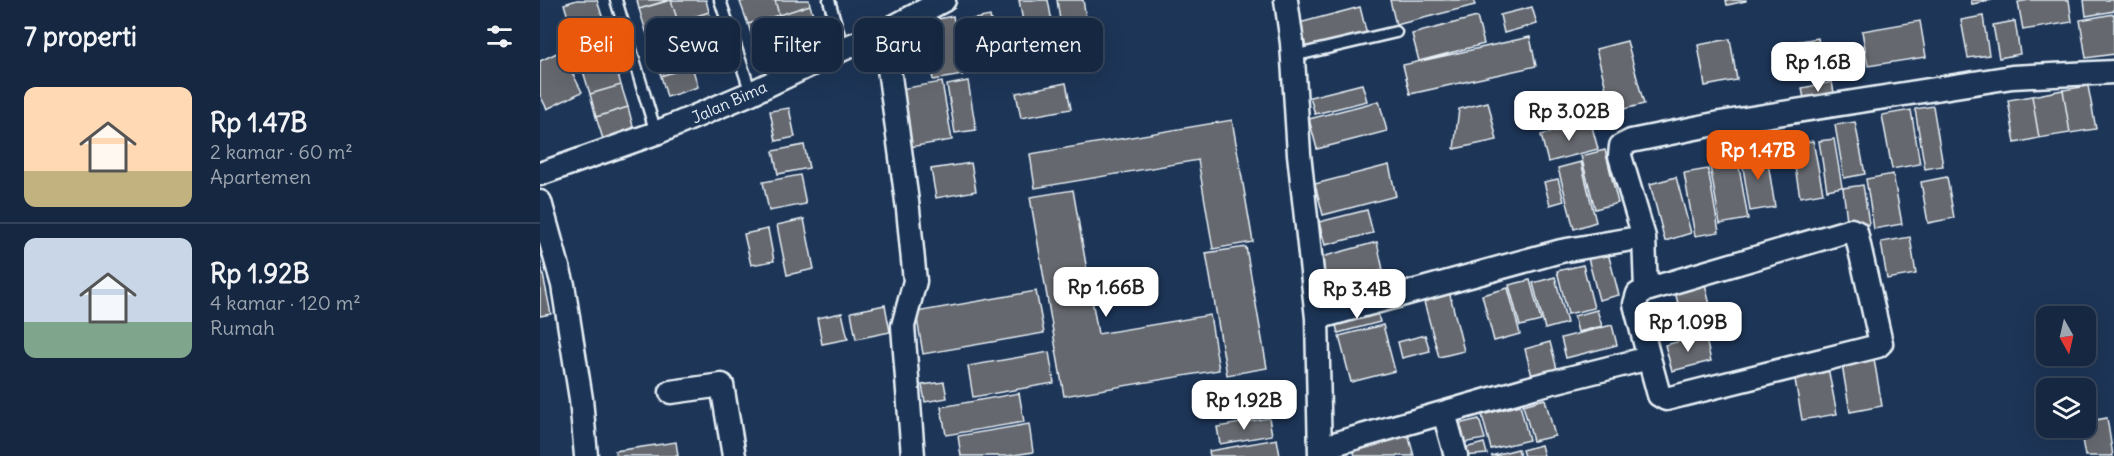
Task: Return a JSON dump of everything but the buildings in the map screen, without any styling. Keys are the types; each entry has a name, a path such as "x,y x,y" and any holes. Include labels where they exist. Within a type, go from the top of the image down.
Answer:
{"street":[{"name":"Jalan Bima","path":"911,18 944,0"},
{"path":"1286,0 1293,56 1299,154 1317,318 1320,452 1537,386 1649,358"},
{"name":"Jalan Bima","path":"540,174 656,133 751,93 854,45"},
{"path":"890,72 915,281 903,326 913,456"},
{"path":"1646,290 1644,237 1620,156 1621,146 1631,141 1766,115 2012,77 2114,72"},
{"path":"540,202 563,285 581,399 586,456"},
{"path":"1851,230 1858,235 1881,343 1878,346 1666,399 1659,395 1649,358 1635,301 1638,294 1851,230"},
{"path":"1317,318 1561,251 1644,237"},
{"path":"671,392 722,385 734,456"},
{"path":"1444,413 1456,456"}],"lane":[{"path":"616,0 656,133"},
{"path":"720,0 751,93"},
{"path":"828,0 843,49"},
{"path":"1293,56 1396,32"}]}
